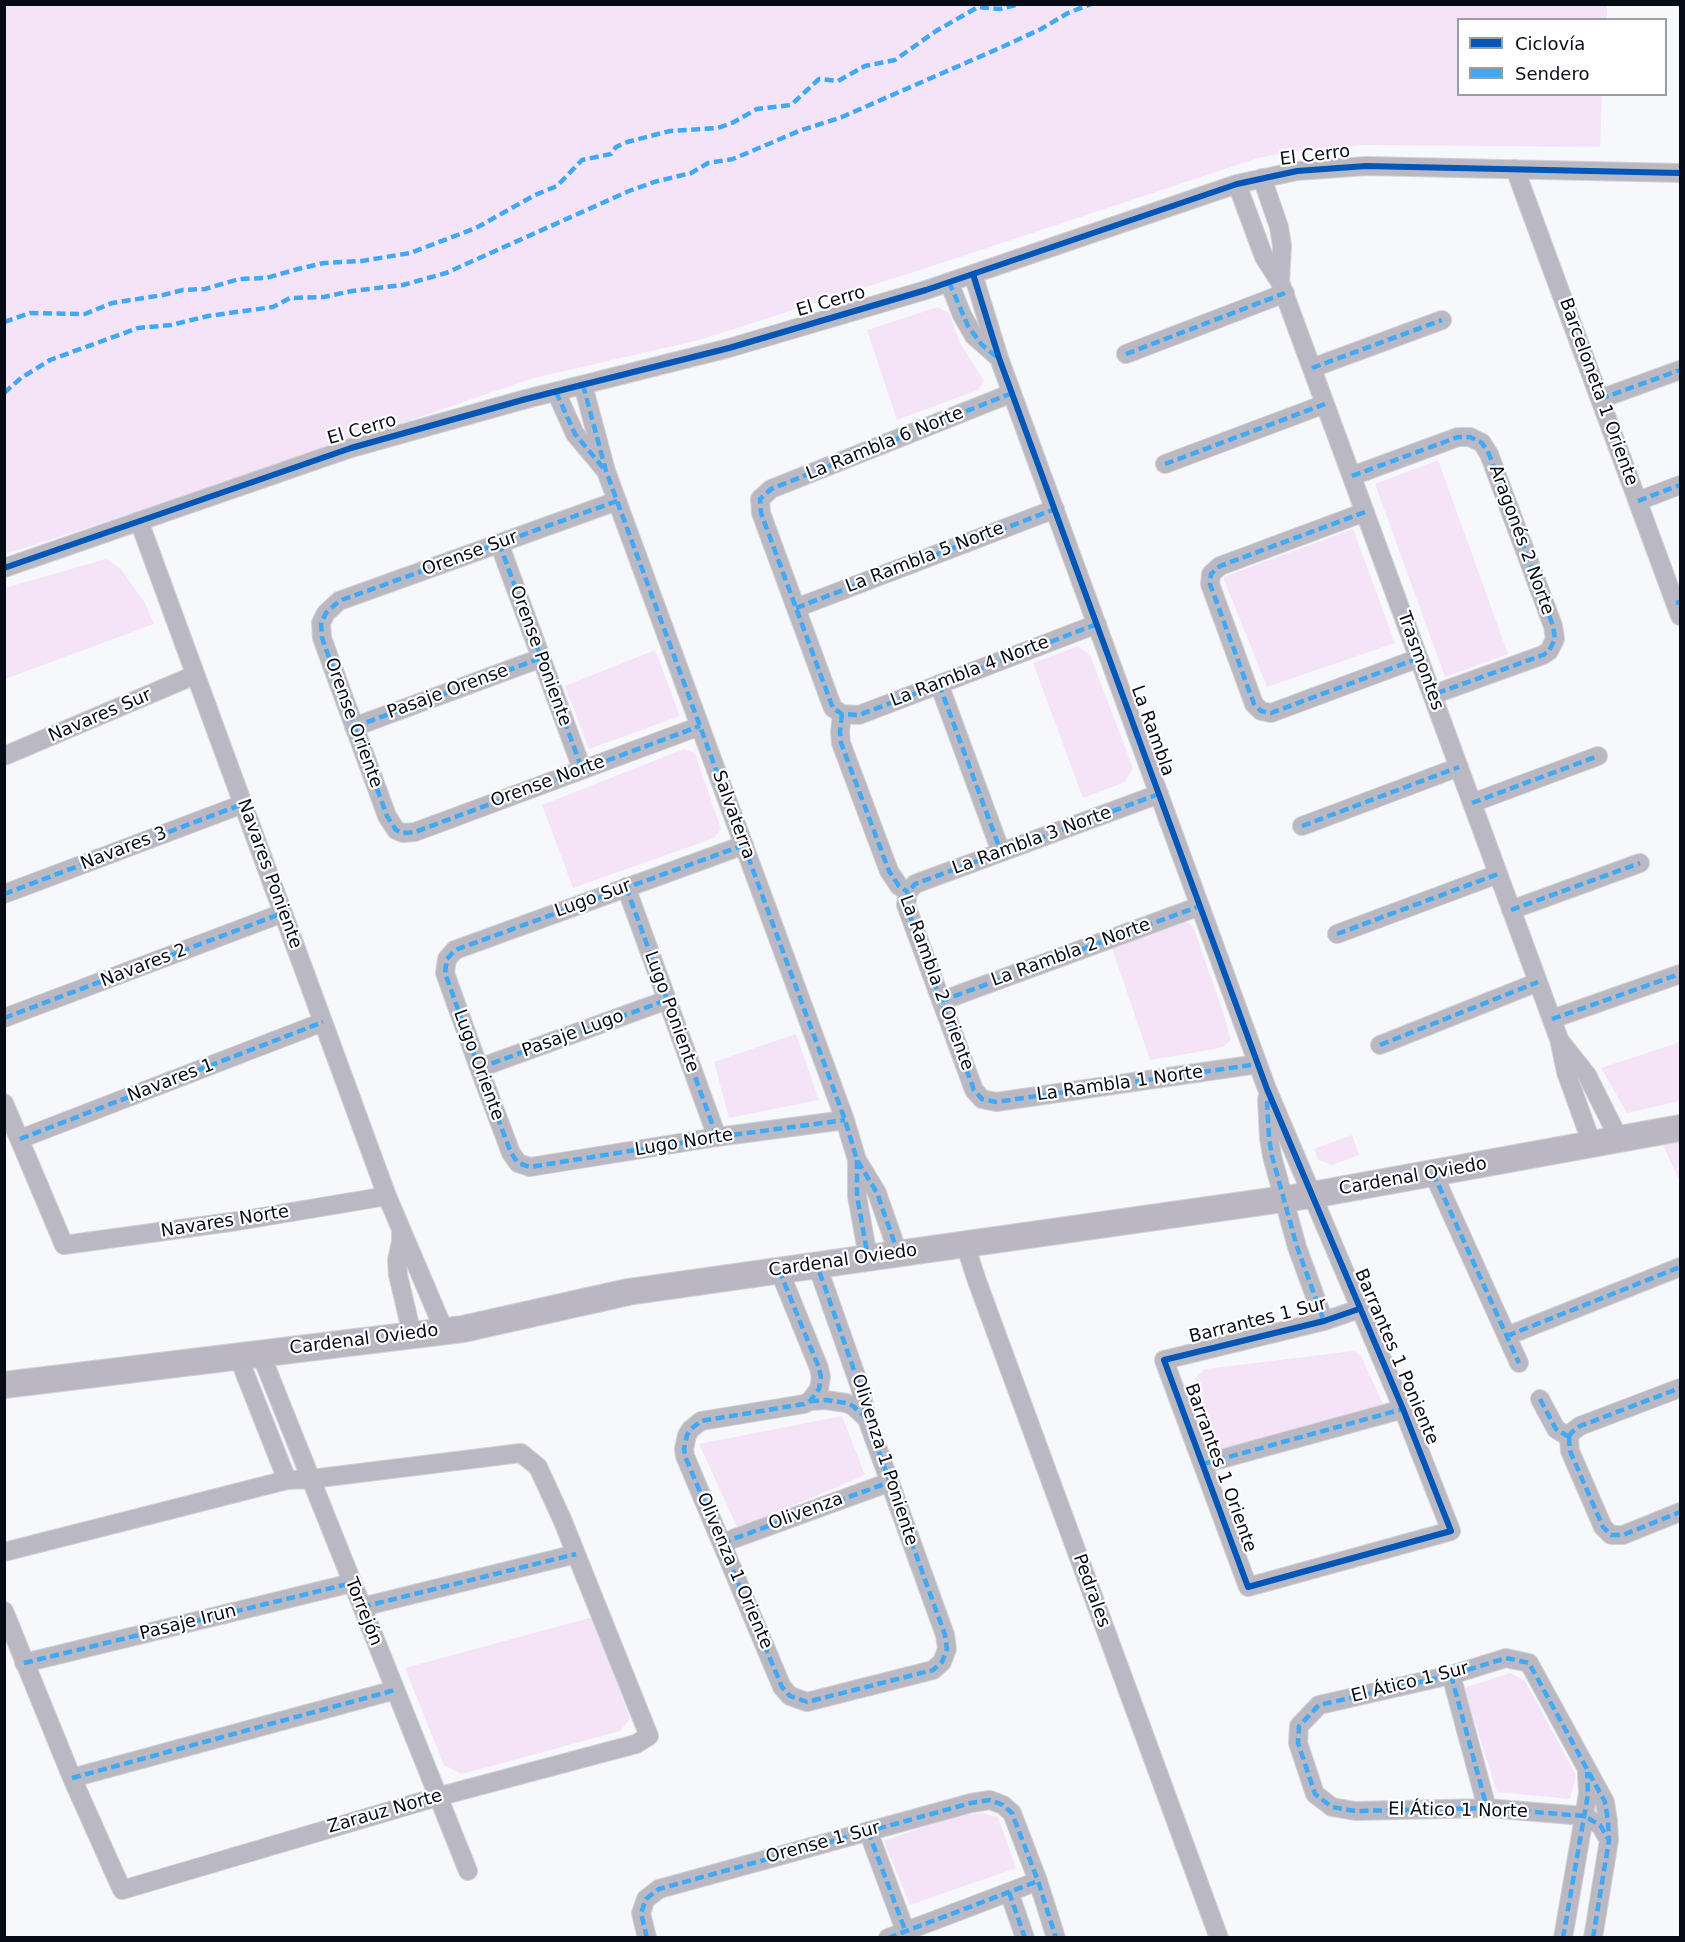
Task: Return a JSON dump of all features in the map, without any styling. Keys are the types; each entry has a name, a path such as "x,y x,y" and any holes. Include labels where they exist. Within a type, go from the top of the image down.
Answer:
{"street":[{"name":"El Cerro","path":"4,568 351,448 729,348 949,282 1205,193 1262,178 1297,171 1366,166 1680,173"},
{"name":"Barceloneta 1 Oriente","path":"1515,169 1679,607"},
{"name":"Trasmontes","path":"1262,178 1279,227 1282,246 1282,288"},
{"name":"Trasmontes","path":"1237,184 1264,256 1282,288 1352,476 1552,1019 1566,1072 1592,1144"},
{"name":"La Rambla","path":"973,274 999,358 1267,1089 1312,1195"},
{"name":"La Rambla","path":"949,282 971,331 982,345 999,358"},
{"path":"1126,354 1282,288"},
{"path":"1312,368 1442,320"},
{"path":"1600,399 1680,370"},
{"name":"Salvaterra","path":"583,385 606,471 845,1120 857,1160 876,1193 898,1253"},
{"name":"Salvaterra","path":"556,392 575,434 606,471"},
{"name":"La Rambla 6 Norte","path":"796,608 759,509 763,495 771,489 1012,393"},
{"path":"1165,464 1325,404"},
{"name":"Aragonés 2 Norte","path":"1352,476 1458,437 1470,437 1482,443 1489,454 1555,632 1553,645 1549,651 1537,658 1432,695"},
{"path":"1638,501 1680,486"},
{"name":"Orense Sur","path":"326,613 339,601 617,501"},
{"name":"La Rambla 5 Norte","path":"796,608 1055,509"},
{"path":"1365,512 1221,566 1211,574 1210,584 1254,704 1261,711 1271,713 1419,658"},
{"name":"Navares Poniente","path":"139,521 387,1196 444,1330"},
{"name":"Orense Poniente","path":"499,543 582,770"},
{"path":"796,608 833,708 842,714"},
{"name":"Orense Oriente","path":"326,613 321,623 321,638 387,816 396,830"},
{"name":"La Rambla 4 Norte","path":"842,714 859,715 1097,624"},
{"name":"Pasaje Orense","path":"354,727 541,658"},
{"name":"Navares Sur","path":"4,756 195,675"},
{"path":"939,684 1001,852"},
{"name":"La Rambla 2 Oriente","path":"842,714 840,732 845,754 889,871 899,886 908,892 906,905 974,1090 982,1099"},
{"name":"Orense Norte","path":"396,830 403,833 415,832 700,726"},
{"path":"1472,803 1598,756"},
{"path":"1302,826 1459,767"},
{"name":"La Rambla 3 Norte","path":"908,892 915,884 1159,794"},
{"name":"Navares 3","path":"4,894 243,804"},
{"name":"Lugo Sur","path":"447,959 460,947 744,845"},
{"path":"1511,910 1640,863"},
{"path":"1337,934 1498,873"},
{"name":"Lugo Poniente","path":"626,888 717,1137"},
{"name":"La Rambla 2 Norte","path":"941,1000 1200,906"},
{"name":"Navares 2","path":"4,1018 283,914"},
{"name":"Lugo Oriente","path":"447,959 445,967 447,980 479,1068 511,1153 518,1163 524,1166"},
{"path":"1552,1019 1680,974"},
{"path":"1380,1045 1538,982"},
{"name":"Pasaje Lugo","path":"479,1068 667,1000"},
{"name":"Navares 1","path":"20,1139 323,1022"},
{"name":"Trasmontes","path":"1559,1039 1587,1075 1619,1139"},
{"name":"La Rambla 1 Norte","path":"982,1099 996,1102 1258,1064"},
{"name":"La Rambla","path":"1267,1089 1269,1138 1284,1199"},
{"path":"4,1103 20,1139"},
{"name":"Lugo Norte","path":"524,1166 543,1166 717,1137 845,1120"},
{"name":"Cardenal Oviedo","path":"4,1385 463,1329 628,1292 1312,1195 1680,1128"},
{"name":"Navares Norte","path":"20,1139 64,1245 238,1221 387,1196"},
{"name":"Salvaterra","path":"857,1160 855,1172 857,1196 868,1257"},
{"path":"1433,1173 1519,1363"},
{"name":"Barrantes 1 Poniente","path":"1248,1587 1450,1531 1403,1409 1312,1195"},
{"path":"1284,1199 1297,1246 1324,1321"},
{"name":"Navares Poniente","path":"401,1226 398,1275 412,1334"},
{"name":"Pedrales","path":"965,1244 1219,1938"},
{"name":"Olivenza 1 Poniente","path":"798,1700 812,1701 933,1670 946,1655 947,1644 867,1419 860,1387 818,1265"},
{"path":"1507,1336 1680,1267"},
{"path":"779,1270 821,1377 819,1389 810,1401"},
{"name":"Barrantes 1 Sur","path":"1164,1360 1324,1321 1359,1309"},
{"path":"249,1354 287,1480"},
{"name":"Torrejón","path":"249,1354 311,1479 468,1871"},
{"name":"Barrantes 1 Oriente","path":"1164,1360 1248,1587"},
{"path":"1680,1388 1580,1426 1569,1437 1570,1451 1604,1527 1611,1535 1623,1535 1680,1512"},
{"path":"1540,1399 1556,1429 1569,1437"},
{"path":"810,1401 826,1400 846,1403 854,1406 867,1419"},
{"name":"Olivenza 1 Oriente","path":"798,1700 790,1696 782,1687 684,1449 687,1435 695,1425 706,1419 794,1407 810,1401"},
{"path":"1203,1464 1403,1409"},
{"path":"4,1552 287,1480 521,1453 538,1467 576,1554 362,1607"},
{"name":"Olivenza","path":"722,1543 890,1482"},
{"name":"Zarauz Norte","path":"72,1778 122,1890 437,1797 636,1744 649,1736 576,1554"},
{"name":"Pasaje Irun","path":"24,1663 352,1583"},
{"path":"4,1611 72,1778 395,1690"},
{"name":"El Ático 1 Sur","path":"1332,1807 1316,1794 1298,1743 1299,1726 1319,1706 1451,1675 1506,1658 1529,1663 1587,1767"},
{"path":"1451,1675 1487,1808"},
{"path":"1563,1938 1588,1794 1587,1767"},
{"path":"1587,1767 1605,1802 1609,1839 1593,1938"},
{"name":"Orense 1 Sur","path":"647,1938 641,1913 646,1899 659,1889 970,1803 990,1800 1003,1805 1012,1813 1038,1881"},
{"name":"El Ático 1 Norte","path":"1332,1807 1355,1811 1487,1808 1584,1816"},
{"path":"1584,1816 1600,1825 1609,1839"},
{"path":"868,1831 905,1930"},
{"path":"888,1938 1038,1881 1056,1938"},
{"path":"1009,1892 1025,1938"}],"shaded area":[{"path":"4,5 1607,5 1607,18 1457,18 1457,96 1602,96 1600,147 1364,145 1296,151 1258,158 948,261 699,340 534,378 196,493 5,554"},
{"path":"938,307 949,313 960,343 984,381 978,390 897,420 867,330"},
{"path":"1438,460 1508,654 1445,677 1375,484"},
{"path":"1353,529 1395,643 1267,687 1223,577"},
{"path":"106,559 121,569 145,603 154,624 5,679 5,588"},
{"path":"1078,646 1090,655 1133,768 1125,782 1083,798 1033,663"},
{"path":"655,650 680,716 589,749 565,686"},
{"path":"684,749 695,753 721,829 714,838 573,888 542,805"},
{"path":"1182,922 1188,922 1193,926 1223,1012 1230,1041 1215,1049 1150,1060 1112,948"},
{"path":"796,1034 819,1100 729,1118 714,1062"},
{"path":"1680,1042 1680,1101 1627,1113 1601,1068"},
{"path":"1352,1135 1359,1155 1332,1165 1318,1160 1314,1149"},
{"path":"1680,1141 1680,1182 1663,1145"},
{"path":"1354,1351 1361,1356 1384,1406 1226,1451 1217,1446 1195,1379 1205,1369"},
{"path":"842,1416 865,1475 738,1529 699,1444"},
{"path":"593,1617 630,1719 620,1731 462,1774 444,1765 405,1668"},
{"path":"1510,1673 1525,1681 1576,1775 1570,1799 1497,1792 1464,1688"},
{"path":"982,1813 998,1817 1016,1868 910,1905 884,1841 962,1815"}],"marked path":[{"path":"4,322 30,313 85,314 112,303 183,290 205,289 239,279 266,278 324,263 362,261 410,253 476,228 535,195 557,186 582,160 611,154 616,147 627,142 670,131 718,128 757,109 791,105 819,79 838,81 865,66 895,60 936,31 978,7 1000,9 1020,4"},
{"path":"4,393 21,378 50,360 138,328 171,325 208,316 273,307 290,298 324,297 403,285 446,273 629,191 691,173 708,163 733,159 799,131 842,117 1002,47 1041,29 1068,13 1091,4"},
{"path":"949,282 968,326 982,345 997,357"},
{"path":"1126,354 1285,293"},
{"path":"1312,368 1442,320"},
{"path":"1600,399 1680,370"},
{"path":"583,385 606,471 845,1120 857,1160 877,1193 898,1253"},
{"path":"556,392 575,434 605,470"},
{"path":"1012,393 771,489 760,499 761,513 833,708 842,714 859,715 1097,624"},
{"path":"1165,464 1325,404"},
{"path":"1352,476 1458,437 1470,437 1482,443 1489,454 1553,626 1555,639 1549,651 1543,655 1432,695"},
{"path":"1638,501 1680,485"},
{"path":"617,501 339,601 326,613 321,623 322,638 387,816 396,830 403,833 415,832 700,726"},
{"path":"796,608 1055,509"},
{"path":"1365,512 1220,566 1211,574 1210,584 1254,704 1261,711 1271,713 1419,658"},
{"path":"499,543 582,769"},
{"path":"1676,603 1680,602"},
{"path":"354,727 541,658"},
{"path":"939,684 1001,852"},
{"path":"842,714 841,743 889,871 899,886 908,892"},
{"path":"1472,803 1598,756"},
{"path":"1302,826 1459,767"},
{"path":"1159,794 915,884 908,892 906,905 974,1090 982,1099 996,1102 1258,1064"},
{"path":"4,894 243,804"},
{"path":"744,845 455,950 447,959 445,973 479,1068 511,1153 518,1163 530,1167 717,1137 845,1120"},
{"path":"1511,910 1640,863"},
{"path":"1337,934 1498,874"},
{"path":"626,887 717,1137"},
{"path":"941,1001 1200,906"},
{"path":"4,1018 283,913"},
{"path":"1552,1019 1680,974"},
{"path":"1380,1045 1538,982"},
{"path":"479,1068 667,1000"},
{"path":"20,1139 323,1022"},
{"path":"1267,1101 1272,1156 1297,1247 1324,1321"},
{"path":"857,1160 857,1196 868,1257"},
{"path":"1433,1173 1519,1363"},
{"path":"779,1270 819,1368 821,1377 819,1389 810,1401 804,1404 701,1421 687,1435 684,1449 782,1687 790,1696 807,1702 933,1670 942,1662 947,1649 945,1635 867,1419 860,1387 817,1265"},
{"path":"1507,1336 1680,1267"},
{"path":"1569,1437 1580,1426 1680,1388"},
{"path":"1540,1399 1556,1429 1569,1437"},
{"path":"810,1401 826,1400 846,1403 853,1406 867,1419"},
{"path":"1203,1464 1403,1409"},
{"path":"1569,1437 1570,1451 1603,1527 1611,1535 1623,1535 1680,1512"},
{"path":"722,1543 890,1482"},
{"path":"362,1607 576,1554"},
{"path":"24,1663 352,1583"},
{"path":"1593,1938 1609,1840 1605,1802 1529,1663 1506,1658 1451,1675 1319,1705 1299,1726 1298,1743 1315,1794 1332,1807 1355,1811 1487,1808 1584,1816 1600,1825 1609,1840"},
{"path":"1451,1675 1487,1808"},
{"path":"72,1778 395,1690"},
{"path":"1563,1938 1588,1794 1587,1772"},
{"path":"647,1938 641,1913 646,1899 659,1889 971,1803 990,1800 1003,1805 1012,1813 1038,1881 1056,1938"},
{"path":"868,1831 905,1930"},
{"path":"888,1938 1038,1881"},
{"path":"1009,1892 1025,1938"}],"cycle path":[{"path":"4,568 351,448 526,399 729,348 926,290 1237,184 1297,171 1366,166 1680,173"},
{"path":"973,274 999,358 1267,1089 1403,1409 1451,1531 1248,1587 1164,1360 1324,1321 1359,1309"}]}
